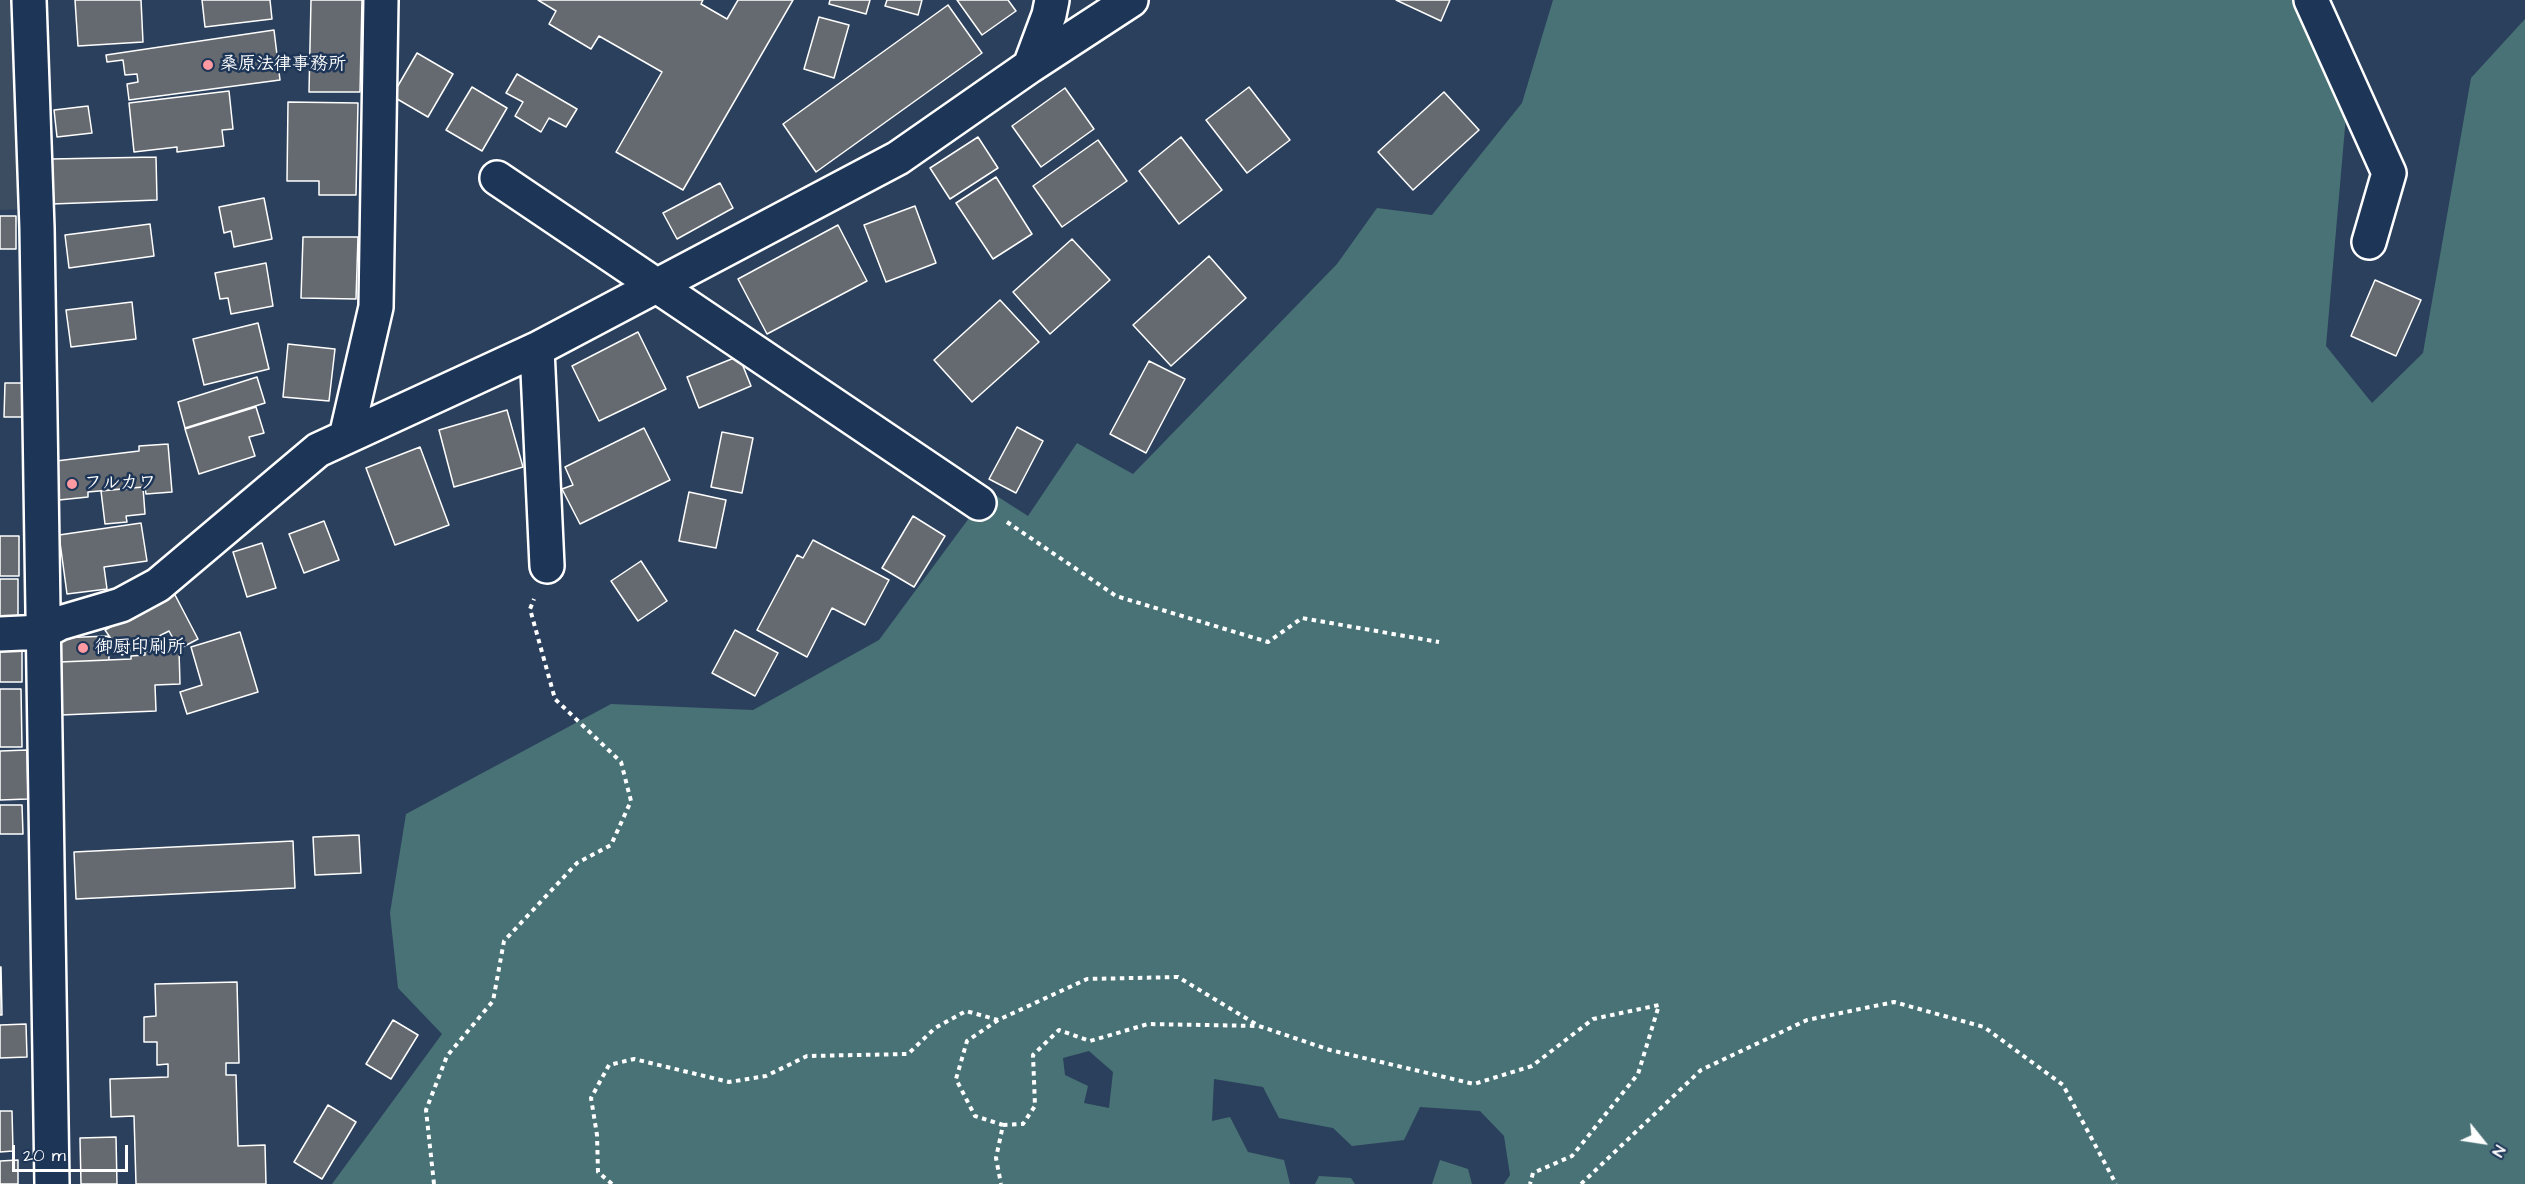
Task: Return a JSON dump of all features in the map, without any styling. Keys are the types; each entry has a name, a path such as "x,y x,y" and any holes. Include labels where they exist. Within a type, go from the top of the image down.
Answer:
{"street":[{"path":"29,0 37,228 52,1184"},
{"path":"346,436 376,307 381,0"},
{"path":"1030,66 1049,15 1052,0"},
{"path":"0,634 43,632 60,623 121,605 158,585 318,450 537,349 898,158 1030,66 1131,0"},
{"path":"2311,0 2389,173 2369,242"},
{"path":"497,178 980,503"},
{"path":"537,349 547,566"}],"path":[{"path":"980,503 1116,596 1268,642 1302,618 1439,642"},
{"path":"434,1184 426,1110 447,1056 493,1001 504,940 577,863 612,845 631,801 621,762 555,699 530,609 547,566"},
{"path":"1259,1026 1148,1024 1090,1041 1059,1030 1033,1055 1035,1106 1023,1124 1003,1125 975,1116 956,1079 967,1041 999,1020 1087,979 1178,977 1259,1026 1330,1050 1474,1084 1532,1066 1593,1019 1659,1005 1638,1074 1572,1156 1533,1173 1530,1184"},
{"path":"1581,1184 1701,1070 1807,1020 1894,1002 1984,1027 2063,1085 2116,1184"},
{"path":"612,1184 598,1172 597,1135 591,1098 609,1065 634,1059 729,1082 766,1076 807,1056 908,1054 935,1028 966,1011 999,1020"},
{"path":"1000,1184 996,1158 1003,1125"}],"shaded area":[{"path":"0,0 17,0 23,209 0,210"}],"green space":[{"path":"1553,0 2315,0 2349,81 2326,346 2372,403 2423,353 2471,78 2525,19 2525,1184 1504,1184 1510,1175 1504,1136 1480,1111 1420,1107 1404,1140 1352,1146 1333,1128 1279,1118 1263,1087 1214,1079 1212,1121 1230,1117 1248,1152 1284,1160 1290,1184 332,1184 442,1034 398,988 390,913 406,814 611,704 753,710 879,640 989,491 1028,516 1077,443 1133,474 1337,264 1377,208 1432,215 1522,103","holes":["1089,1051 1113,1072 1109,1108 1084,1103 1088,1086 1065,1075 1063,1058"]},
{"path":"1440,1160 1468,1169 1472,1184 1432,1184"},
{"path":"1319,1176 1351,1178 1355,1184 1315,1184"}],"building":[{"path":"75,0 141,0 143,42 78,46"},
{"path":"202,0 270,0 272,19 205,27"},
{"path":"311,0 362,0 360,92 309,92"},
{"path":"538,0 703,0 701,4 727,19 738,0 793,0 683,190 616,152 662,72 599,36 591,49 549,24 556,11"},
{"path":"830,0 870,0 866,14 829,4"},
{"path":"887,0 922,0 918,15 885,6"},
{"path":"957,0 1008,0 1016,11 982,35"},
{"path":"1396,0 1450,0 1441,21"},
{"path":"948,5 982,53 816,172 783,124"},
{"path":"819,17 849,25 834,78 804,69"},
{"path":"274,30 280,80 129,100 127,84 138,82 137,74 125,75 123,60 107,62 106,55"},
{"path":"417,53 453,74 428,117 392,96"},
{"path":"517,74 577,109 566,127 549,118 541,132 515,116 523,102 506,93"},
{"path":"472,87 507,108 482,151 446,130"},
{"path":"1249,87 1290,140 1247,173 1206,120"},
{"path":"1065,88 1094,129 1041,167 1012,126"},
{"path":"229,91 233,129 222,130 224,146 177,152 177,147 134,152 129,103"},
{"path":"1444,92 1479,130 1413,190 1378,152"},
{"path":"288,102 358,103 356,195 319,195 319,181 287,181"},
{"path":"88,106 92,133 57,137 54,110"},
{"path":"978,137 998,168 950,199 930,168"},
{"path":"1181,137 1222,190 1179,224 1139,171"},
{"path":"1098,140 1127,181 1062,227 1033,186"},
{"path":"156,157 157,200 52,204 51,159"},
{"path":"996,177 1032,234 993,259 956,203"},
{"path":"720,183 733,208 677,239 663,213"},
{"path":"264,198 272,239 234,247 231,231 224,233 219,207"},
{"path":"915,206 936,263 886,282 864,225"},
{"path":"0,216 16,216 16,249 0,249"},
{"path":"150,224 154,256 69,268 65,235"},
{"path":"838,225 867,281 767,334 738,279"},
{"path":"303,237 358,237 356,299 301,298"},
{"path":"1072,239 1110,280 1050,334 1013,292"},
{"path":"1209,256 1246,298 1171,366 1133,325"},
{"path":"266,263 273,306 231,314 228,298 220,299 215,273"},
{"path":"2375,280 2421,300 2396,356 2351,336"},
{"path":"1000,300 1039,342 972,402 934,360"},
{"path":"132,302 136,339 71,347 66,310"},
{"path":"258,323 269,369 204,385 193,339"},
{"path":"638,332 666,389 599,421 572,366"},
{"path":"288,344 335,349 329,401 283,397"},
{"path":"739,356 751,386 699,408 687,377"},
{"path":"1149,361 1185,379 1146,453 1110,434"},
{"path":"257,377 265,403 185,428 178,402"},
{"path":"5,383 25,383 24,417 4,417"},
{"path":"256,407 264,433 249,437 255,456 199,474 185,429"},
{"path":"507,410 523,467 454,487 439,430"},
{"path":"1017,427 1043,441 1016,493 989,479"},
{"path":"644,428 670,480 580,524 562,489 573,485 565,467"},
{"path":"722,432 753,438 742,493 711,487"},
{"path":"168,444 172,492 146,494 145,487 143,487 88,492 88,497 59,500 56,461 139,451 139,446"},
{"path":"420,447 449,525 395,545 366,468"},
{"path":"143,487 145,514 126,516 127,522 105,524 101,491"},
{"path":"689,492 726,500 716,548 679,541"},
{"path":"913,516 945,536 914,587 882,568"},
{"path":"324,521 339,560 304,573 289,534"},
{"path":"141,523 147,561 104,567 107,589 67,594 59,535"},
{"path":"0,536 19,536 19,576 0,576"},
{"path":"813,540 889,580 865,625 832,608 807,657 757,630 797,555 803,558"},
{"path":"262,543 276,588 247,597 233,552"},
{"path":"641,561 667,601 638,621 611,581"},
{"path":"0,579 18,579 18,617 0,617"},
{"path":"174,593 198,639 179,649 169,631 122,655 105,630"},
{"path":"735,630 778,653 755,696 712,673"},
{"path":"240,632 258,692 187,714 180,692 202,685 191,647"},
{"path":"108,636 109,660 60,662 59,638"},
{"path":"0,650 22,650 22,682 0,682"},
{"path":"179,650 180,684 155,685 156,711 61,715 60,662 131,659 131,656 145,655 145,651"},
{"path":"0,689 21,689 22,747 0,747"},
{"path":"27,750 28,799 0,800 0,751"},
{"path":"0,805 22,805 23,834 0,834"},
{"path":"359,835 361,873 315,875 313,837"},
{"path":"293,841 295,888 76,899 74,852"},
{"path":"0,967 2,1015 0,1015"},
{"path":"237,982 239,1063 226,1063 226,1075 236,1075 238,1146 265,1145 266,1184 136,1184 134,1116 111,1117 110,1079 168,1077 168,1064 157,1065 157,1042 144,1042 144,1017 156,1016 155,984"},
{"path":"393,1020 418,1035 391,1079 366,1064"},
{"path":"26,1024 27,1057 0,1058 0,1025"},
{"path":"328,1105 356,1122 322,1179 294,1162"},
{"path":"0,1111 12,1111 13,1151 0,1152"},
{"path":"116,1137 117,1184 81,1184 80,1138"},
{"path":"18,1160 18,1184 0,1184 0,1161"}],"place":[{"name":"桑原法律事務所","path":"208,65"},
{"name":"フルカワ","path":"72,484"},
{"name":"御厨印刷所","path":"83,648"}]}
